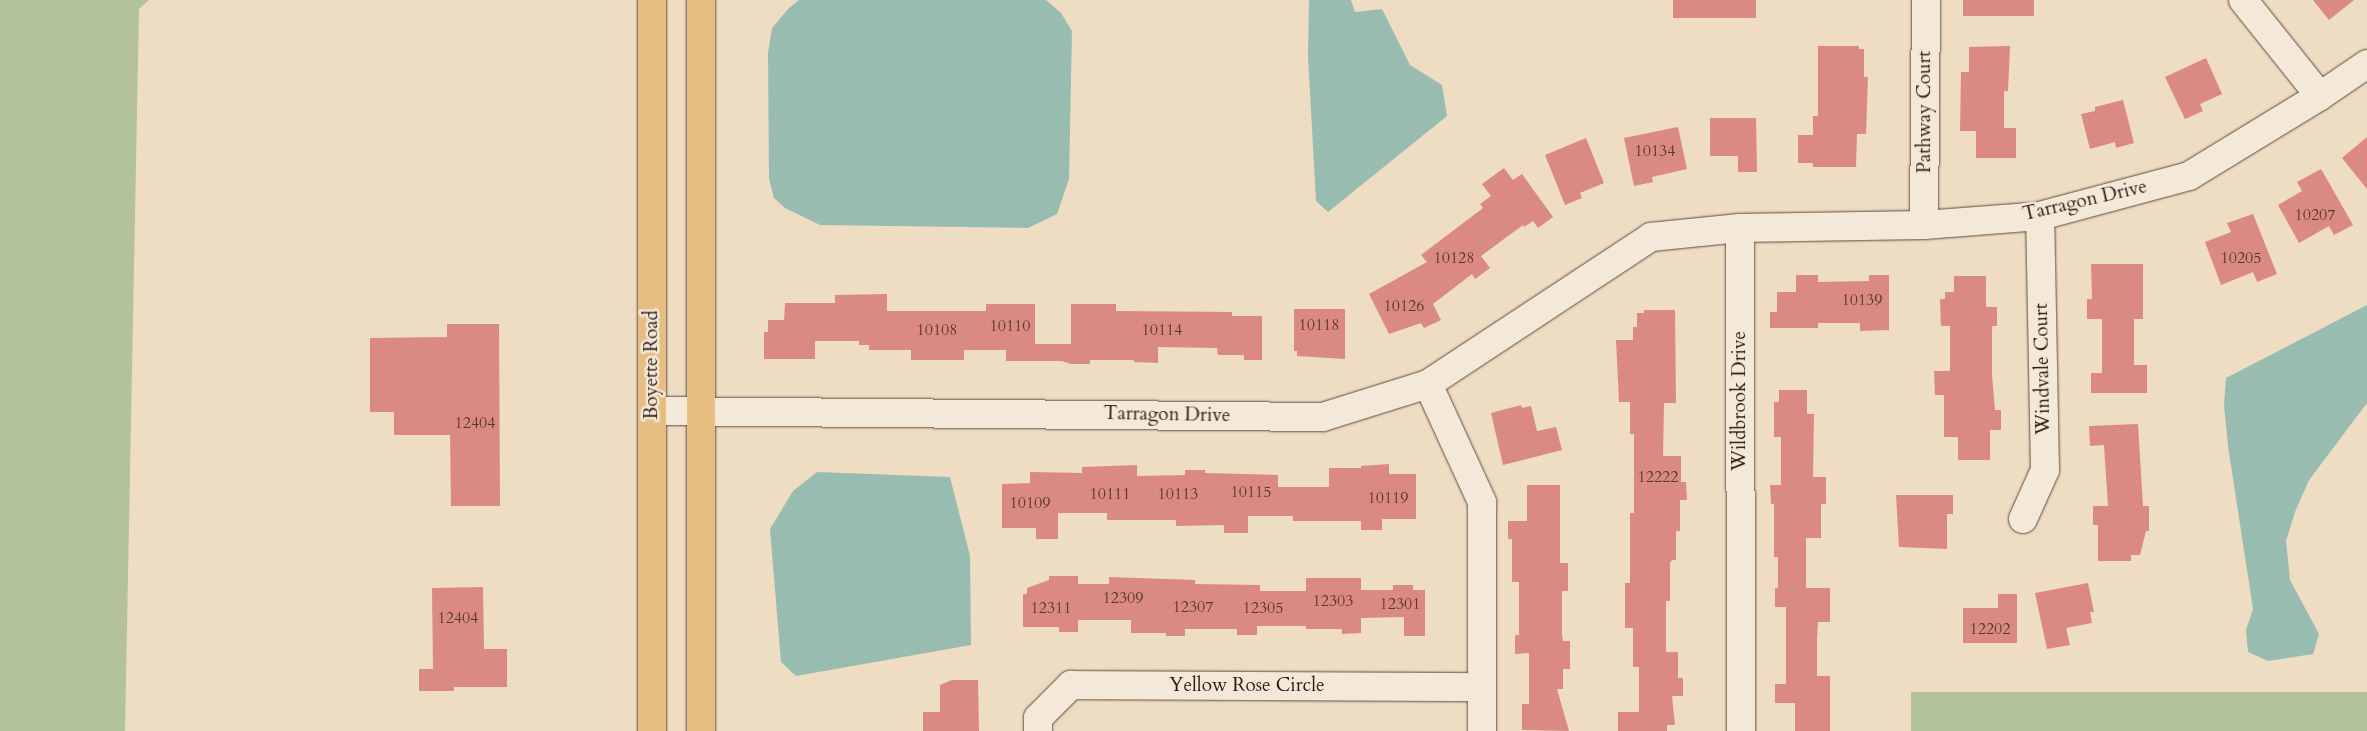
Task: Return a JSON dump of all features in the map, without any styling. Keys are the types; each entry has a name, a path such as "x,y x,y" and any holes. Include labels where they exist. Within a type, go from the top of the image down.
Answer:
{"main road":[{"name":"Boyette Road","path":"652,0 652,731"},
{"path":"701,0 701,731"}],"street":[{"name":"Pathway Court","path":"1924,225 1926,0"},
{"path":"2244,0 2320,96"},
{"name":"Tarragon Drive","path":"652,410 1323,416 1428,384 1650,237 1740,228 1924,225 2040,216 2189,176 2320,96 2367,64"},
{"name":"Windvale Court","path":"2023,519 2045,470 2040,216"},
{"name":"Wildbrook Drive","path":"1740,228 1741,731"},
{"path":"1428,384 1482,502 1482,731"},
{"name":"Yellow Rose Circle","path":"1038,731 1038,718 1071,685 1482,687"}],"green space":[{"path":"0,0 149,0 139,9 125,731 0,731"},
{"path":"1911,692 2367,692 2367,731 1911,731"}],"water":[{"path":"799,0 1046,0 1061,13 1072,31 1069,179 1057,214 1028,228 820,225 785,208 774,198 769,179 768,53 772,28 789,8"},
{"path":"1309,0 1351,0 1355,12 1382,9 1410,65 1442,85 1447,116 1328,212 1316,201 1308,56"},
{"path":"2367,305 2367,403 2309,480 2295,512 2286,541 2290,580 2319,634 2313,654 2268,661 2248,652 2246,630 2253,609 2228,446 2224,405 2226,378"},
{"path":"817,472 950,477 970,556 971,645 796,676 781,662 770,529 793,491"}],"building":[{"path":"1673,0 1756,0 1756,18 1673,18"},
{"path":"1963,0 2034,0 2034,16 1963,16"},
{"path":"2313,0 2354,0 2329,20"},
{"path":"1818,46 1859,46 1859,49 1864,49 1864,77 1868,77 1866,134 1857,134 1856,167 1813,167 1813,163 1798,163 1798,135 1813,135 1813,116 1818,116"},
{"path":"2010,46 2008,91 2004,91 2004,128 2016,128 2016,158 1976,158 1976,131 1960,131 1961,72 1969,72 1969,47"},
{"path":"2206,58 2222,94 2200,104 2203,111 2185,119 2165,77"},
{"path":"2123,100 2134,143 2116,148 2115,142 2090,149 2081,114 2095,111 2095,107"},
{"path":"1710,118 1756,118 1757,172 1738,172 1738,156 1710,156"},
{"path":"1678,127 1687,169 1652,177 1653,182 1634,186 1624,138"},
{"path":"2367,137 2367,189 2342,158"},
{"path":"1586,138 1604,183 1580,193 1582,198 1565,205 1545,155"},
{"path":"1504,168 1513,180 1522,174 1553,217 1538,228 1533,221 1524,227 1523,225 1481,256 1490,268 1475,279 1472,274 1433,304 1441,320 1424,328 1421,323 1389,334 1369,294 1427,262 1421,255 1483,208 1480,204 1491,196 1482,184"},
{"path":"2321,169 2353,225 2334,235 2329,226 2299,243 2278,205 2302,191 2297,182"},
{"path":"2253,214 2277,274 2257,282 2253,272 2221,285 2205,242 2231,232 2227,223"},
{"path":"2091,264 2143,264 2143,319 2134,319 2134,365 2147,365 2147,393 2091,393 2091,373 2102,373 2102,319 2087,319 2087,299 2092,299"},
{"path":"1796,275 1818,275 1818,282 1869,281 1869,275 1889,275 1889,330 1860,331 1860,323 1818,323 1818,328 1770,328 1770,312 1777,312 1777,292 1796,292"},
{"path":"1954,276 1986,276 1986,307 1997,307 1997,326 1992,326 1992,375 1995,410 2001,410 2001,430 1990,430 1990,460 1958,460 1958,437 1944,437 1944,395 1935,395 1934,371 1950,371 1950,326 1941,326 1940,299 1945,299 1945,292 1954,292"},
{"path":"887,294 887,311 986,311 986,304 1035,304 1035,344 1071,344 1071,304 1116,304 1116,311 1232,312 1232,316 1262,316 1262,360 1244,360 1244,355 1218,355 1217,348 1158,347 1158,363 1134,362 1134,360 1090,360 1090,364 1071,364 1062,361 1006,361 1006,350 964,350 964,360 911,360 911,350 869,350 869,345 859,345 859,341 815,341 815,359 764,359 764,332 768,332 768,320 784,320 785,303 835,303 835,295"},
{"path":"1294,309 1345,309 1345,359 1297,356 1297,351 1294,351"},
{"path":"1644,310 1675,310 1676,403 1664,403 1663,456 1681,456 1681,482 1686,482 1687,500 1680,500 1680,531 1676,531 1676,560 1672,560 1670,563 1670,601 1666,601 1666,652 1678,652 1678,678 1683,678 1683,696 1672,696 1675,725 1667,725 1667,731 1618,731 1618,712 1639,712 1639,667 1633,667 1633,628 1625,628 1625,583 1630,583 1630,513 1634,513 1634,434 1630,434 1630,402 1619,402 1616,340 1633,340 1633,327 1637,327 1637,313 1644,313"},
{"path":"447,324 499,324 500,506 451,506 450,435 394,435 394,412 370,412 370,338 447,337"},
{"path":"1779,390 1807,390 1807,414 1814,414 1813,477 1826,477 1826,504 1821,504 1821,538 1806,538 1806,588 1830,588 1830,622 1818,622 1817,676 1830,676 1830,731 1795,731 1795,703 1775,703 1775,684 1786,684 1786,607 1775,607 1775,588 1778,588 1778,557 1774,557 1774,504 1771,504 1770,485 1781,485 1781,437 1774,437 1774,402 1779,402"},
{"path":"1521,405 1522,408 1531,406 1537,431 1556,427 1562,450 1503,465 1491,413"},
{"path":"2138,424 2143,506 2149,506 2149,531 2146,531 2140,555 2131,555 2131,561 2098,561 2098,525 2093,525 2093,506 2108,506 2104,445 2090,446 2089,426"},
{"path":"1389,464 1389,474 1416,474 1416,519 1382,519 1382,530 1361,530 1361,521 1293,521 1293,516 1248,516 1248,533 1224,533 1224,525 1176,526 1176,520 1107,520 1107,513 1058,513 1058,539 1036,539 1036,528 1002,528 1002,484 1030,483 1030,472 1082,473 1082,467 1137,465 1137,476 1185,475 1185,470 1205,470 1205,473 1278,475 1278,487 1329,487 1329,468 1361,468 1361,466"},
{"path":"1527,485 1560,485 1560,563 1568,563 1568,591 1562,591 1562,635 1563,641 1570,641 1570,669 1563,669 1563,689 1557,689 1569,731 1522,730 1522,704 1529,704 1529,653 1515,654 1515,635 1519,635 1519,582 1512,582 1512,539 1508,539 1508,521 1527,521"},
{"path":"1896,495 1953,495 1953,514 1947,514 1947,549 1899,547"},
{"path":"1049,576 1078,576 1078,584 1109,584 1109,577 1195,580 1195,584 1260,585 1260,591 1306,591 1306,578 1361,578 1361,590 1393,590 1393,585 1413,585 1413,590 1425,590 1425,636 1404,636 1404,617 1361,618 1361,633 1342,634 1342,629 1306,629 1306,626 1257,626 1257,635 1237,635 1237,629 1185,629 1185,636 1166,636 1166,633 1131,633 1131,620 1078,620 1078,632 1059,632 1059,627 1023,627 1023,594 1027,594 1027,588 1049,580"},
{"path":"2088,583 2094,612 2090,612 2092,623 2066,628 2070,645 2047,649 2035,593"},
{"path":"483,587 484,649 507,649 507,687 454,687 454,691 419,691 419,669 433,669 432,588"},
{"path":"1998,594 2017,594 2017,643 1963,643 1963,608 1998,608"},
{"path":"952,680 978,680 979,731 923,731 923,712 940,712 940,685"}]}
